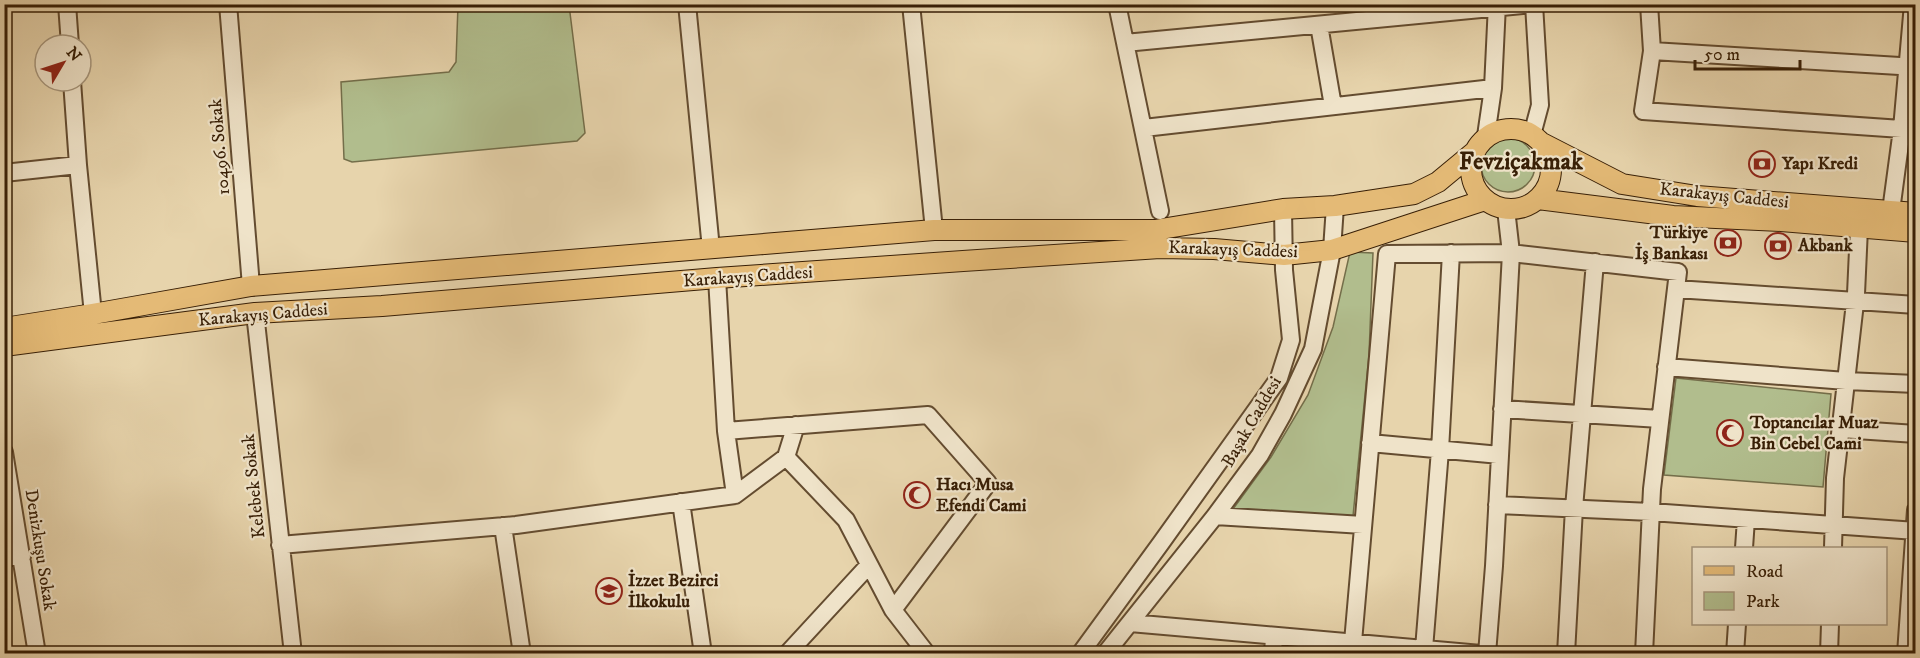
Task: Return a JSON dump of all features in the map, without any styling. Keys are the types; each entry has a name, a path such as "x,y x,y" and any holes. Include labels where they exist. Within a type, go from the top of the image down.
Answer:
{"main road":[{"path":"1509,128 1521,130 1537,139 1548,154 1551,166 1546,189 1538,199 1518,209 1506,209 1485,201 1476,190 1471,178 1470,164 1478,144 1497,130 1509,128"},
{"name":"Karakayış Caddesi","path":"1537,139 1622,184 1697,196 1916,213"},
{"name":"Karakayış Caddesi","path":"4,328 251,286 934,230 1155,230 1283,209 1335,206 1414,194 1438,182 1473,153"},
{"name":"Karakayış Caddesi","path":"1538,199 1673,216 1916,232"},
{"name":"Karakayış Caddesi","path":"4,346 255,313 382,306 717,278 1160,248 1214,249 1284,255 1332,250 1485,201"}],"street":[{"path":"67,4 69,33"},
{"name":"10496. Sokak","path":"228,4 251,286"},
{"path":"687,4 711,249"},
{"path":"911,4 934,230"},
{"path":"1117,4 1160,211"},
{"path":"1125,43 1319,25 1384,11 1534,4 1540,105 1537,139"},
{"path":"1649,4 1652,51 1643,111 1909,130"},
{"path":"1891,211 1909,130 1913,4"},
{"path":"1486,136 1493,88 1497,6"},
{"path":"1319,25 1333,106"},
{"path":"1652,51 1911,67"},
{"path":"1144,128 1493,88"},
{"path":"73,93 93,314"},
{"path":"4,173 78,165"},
{"name":"Başak Caddesi","path":"1105,654 1215,516 1260,455 1283,414 1313,349 1332,250 1335,206"},
{"name":"Başak Caddesi","path":"1080,654 1279,378 1291,340 1284,255 1283,209"},
{"path":"1487,654 1511,253 1506,209"},
{"path":"1833,547 1835,478 1855,300 1859,228"},
{"path":"1424,649 1440,450 1451,253"},
{"path":"1353,642 1387,254 1511,253 1678,272 1651,512 1644,654"},
{"path":"1566,654 1574,508 1595,262"},
{"path":"717,278 726,431 735,495"},
{"path":"1676,289 1916,305"},
{"name":"Kelebek Sokak","path":"255,313 293,654"},
{"path":"1666,367 1916,384"},
{"path":"1502,409 1660,419"},
{"path":"726,431 928,415 988,483 893,610"},
{"path":"280,545 503,526 735,495 786,457 796,425"},
{"path":"1841,429 1916,434"},
{"path":"1370,443 1500,455"},
{"name":"Denizkuşu Sokak","path":"4,452 38,654"},
{"path":"786,457 846,520 893,610 927,654"},
{"path":"681,502 703,654"},
{"path":"1497,505 1651,512 1915,531"},
{"path":"1906,654 1916,510"},
{"path":"1215,516 1363,525"},
{"path":"1744,547 1746,519"},
{"path":"503,526 522,654"},
{"path":"4,557 22,557"},
{"path":"788,654 869,566"},
{"path":"1130,623 1481,654"},
{"path":"1735,654 1737,625"},
{"path":"1829,654 1830,625"},
{"path":"1273,654 1274,636"}],"green space":[{"path":"458,5 569,5 585,133 577,141 352,162 344,159 341,82 449,72 456,62"},
{"path":"1503,138 1513,138 1523,142 1531,150 1535,165 1531,180 1523,188 1513,192 1503,192 1493,188 1485,180 1481,170 1481,160 1485,150 1493,142"},
{"path":"1350,252 1373,253 1369,355 1353,516 1233,509 1271,457 1308,395 1333,327"},
{"path":"1676,378 1831,394 1823,487 1664,475"}],"place":[{"name":"Yapı Kredi","path":"1762,164"},
{"name":"Türkiye İş Bankası","path":"1728,243"},
{"name":"Akbank","path":"1778,246"},
{"name":"Toptancılar Muaz Bin Cebel Cami","path":"1730,433"},
{"name":"Hacı Musa Efendi Cami","path":"917,495"},
{"name":"İzzet Bezirci İlkokulu","path":"609,591"}],"district":[{"name":"Fevziçakmak","path":"1521,162"}]}
